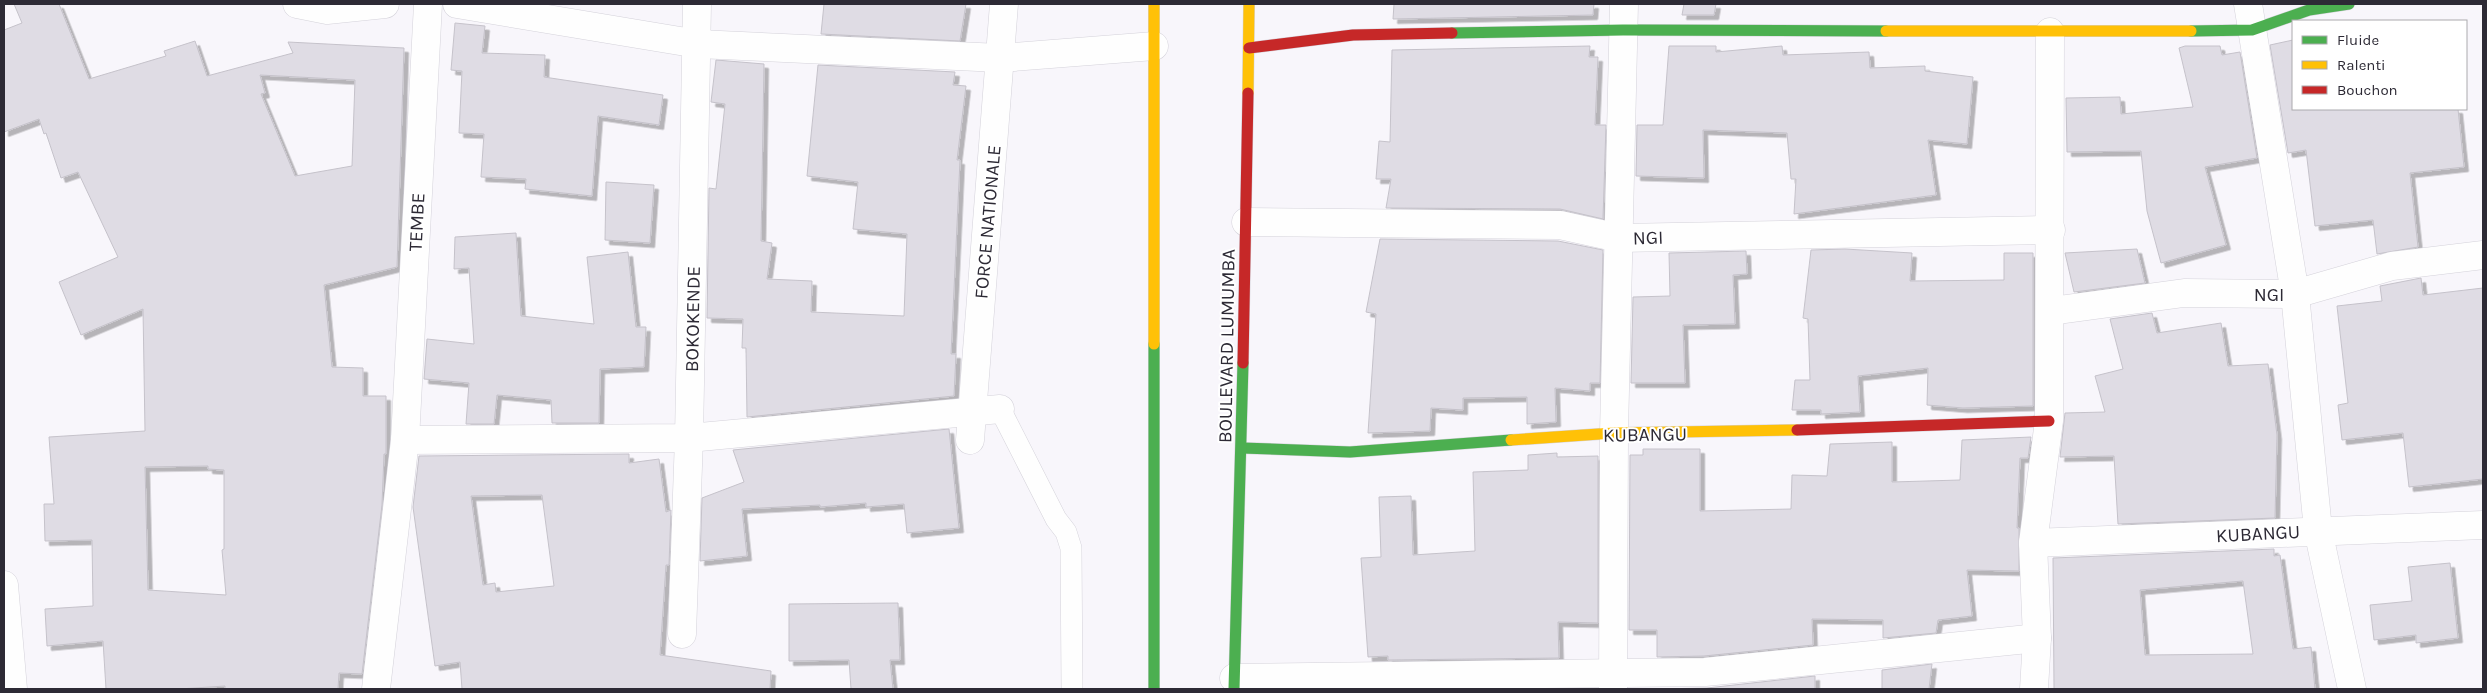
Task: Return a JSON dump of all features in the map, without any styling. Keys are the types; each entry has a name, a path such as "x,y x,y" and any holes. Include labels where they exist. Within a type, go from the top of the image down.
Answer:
{"main road":[{"path":"1154,4 1154,689"},
{"name":"BOULEVARD LUMUMBA","path":"1234,684 1242,448 1249,4"},
{"path":"1249,48 1353,35 1623,17 2050,32 2250,17 2349,4"},
{"name":"KUBANGU","path":"1242,448 1350,452 1614,433 1715,433 2049,421"}],"street":[{"path":"297,4 327,10 385,4"},
{"name":"TEMBE","path":"376,689 405,440 428,4"},
{"path":"457,4 698,44 1000,58 1154,46"},
{"name":"BOKOKENDE","path":"682,634 689,438 698,44 697,4"},
{"name":"FORCE NATIONALE","path":"970,440 1004,4"},
{"path":"1613,681 1614,433 1623,17"},
{"path":"2250,17 2295,294 2318,530 2352,689"},
{"path":"2034,689 2038,638 2033,543 2049,421 2051,311 2050,32"},
{"name":"NGI","path":"1246,222 1560,225 1619,238 2051,230"},
{"name":"NGI","path":"2051,311 2184,293 2295,294 2392,266 2483,255"},
{"path":"405,440 689,438 1000,409"},
{"name":"KUBANGU","path":"2033,543 2318,530 2483,525"},
{"path":"4,585 13,689"},
{"path":"1234,684 1613,681 2038,638"}],"lane":[{"path":"1000,409 1056,519 1066,532 1071,548 1072,689"}],"building":[{"path":"14,4 59,4 89,79 166,56 164,51 195,41 207,76 293,53 288,42 404,48 397,267 324,285 332,367 363,368 363,396 386,396 386,454 384,454 382,505 362,674 339,673 338,689 225,689 225,686 179,689 106,689 103,641 47,646 45,609 93,606 92,540 45,541 44,504 54,504 49,437 145,431 143,309 81,335 59,282 118,257 78,172 61,178 46,133 44,134 39,119 4,132 4,30 22,23","holes":["260,75 355,80 352,166 295,176 261,94 265,93","208,466 208,469 224,470 224,549 222,550 226,595 148,590 145,467"]},
{"path":"824,4 966,4 960,41 821,34"},
{"path":"1394,4 1594,4 1593,15 1393,19"},
{"path":"1684,4 1716,4 1714,15 1682,15"},
{"path":"455,23 485,26 482,53 545,55 544,77 663,95 659,125 598,116 592,196 525,189 526,179 481,177 484,134 459,133 462,71 451,70"},
{"path":"2292,40 2292,110 2458,110 2464,167 2410,173 2418,247 2377,254 2373,220 2315,226 2306,150 2288,153 2270,45"},
{"path":"1590,46 1589,57 1598,57 1595,125 1606,125 1603,219 1560,209 1386,208 1391,179 1376,179 1379,141 1390,142 1392,50"},
{"path":"1669,46 1716,46 1716,52 1782,46 1783,55 1869,52 1870,68 1925,66 1925,71 1973,77 1967,144 1928,140 1936,195 1794,214 1796,179 1791,179 1787,133 1703,130 1704,178 1636,176 1637,125 1663,125"},
{"path":"2185,46 2220,46 2222,55 2240,52 2257,158 2205,167 2226,245 2161,263 2147,211 2141,151 2067,152 2066,98 2120,97 2121,114 2193,107 2179,48"},
{"path":"716,60 764,64 761,241 772,243 767,279 812,281 811,312 904,316 907,234 853,229 858,182 807,176 818,65 955,72 953,85 966,86 957,160 960,160 951,354 956,354 954,396 747,417 746,348 742,348 743,319 707,318 709,188 716,189 725,104 711,102"},
{"path":"606,182 654,185 650,243 605,240"},
{"path":"516,233 521,316 594,324 587,257 628,252 636,327 646,327 644,367 600,369 599,423 552,423 551,400 497,395 494,424 466,424 469,383 424,379 427,339 474,344 469,268 454,269 455,237"},
{"path":"1380,239 1558,241 1603,250 1600,383 1590,383 1590,391 1555,388 1556,422 1527,424 1527,397 1463,398 1463,410 1431,408 1430,431 1368,433 1376,314 1366,312"},
{"path":"1845,249 1912,253 1910,281 2004,280 2004,253 2033,253 2033,406 1963,408 1927,405 1928,368 1858,376 1860,412 1821,414 1821,410 1792,410 1795,380 1810,380 1808,319 1803,318 1811,250"},
{"path":"2137,249 2145,283 2074,292 2065,253"},
{"path":"1746,251 1747,274 1733,275 1735,324 1683,325 1685,383 1631,383 1633,297 1670,296 1669,253"},
{"path":"2421,278 2423,295 2483,288 2483,479 2409,487 2403,433 2342,440 2338,405 2348,403 2337,306 2382,301 2380,286"},
{"path":"2152,313 2157,333 2221,323 2228,366 2268,364 2277,435 2275,518 2118,524 2114,456 2060,457 2065,413 2105,412 2095,376 2123,369 2110,319"},
{"path":"949,429 959,528 907,533 904,504 866,507 866,503 820,507 820,505 742,509 747,556 700,561 702,498 744,482 733,450"},
{"path":"2031,437 2028,458 2020,458 2017,528 2019,528 2019,571 1967,570 1972,616 1938,620 1936,633 1883,638 1883,620 1812,619 1813,645 1704,656 1657,657 1657,630 1629,630 1630,455 1643,455 1643,449 1700,449 1700,511 1791,509 1792,475 1827,476 1830,444 1892,442 1892,482 1960,480 1962,440"},
{"path":"1557,453 1557,457 1598,456 1598,623 1558,622 1559,658 1388,660 1388,656 1368,657 1361,558 1381,557 1379,497 1411,496 1413,555 1475,551 1473,472 1528,470 1528,455"},
{"path":"629,454 629,463 659,459 666,512 671,510 669,565 666,565 660,655 771,671 770,689 462,689 460,662 435,666 413,507 419,456","holes":["542,495 554,586 496,592 495,583 483,585 471,496"]},
{"path":"2274,549 2274,556 2280,555 2293,649 2311,647 2315,689 2054,689 2053,558","holes":["2243,581 2253,654 2145,655 2140,590"]},
{"path":"2450,563 2458,638 2416,643 2416,635 2374,640 2370,605 2412,601 2408,567"},
{"path":"898,603 900,660 890,660 893,689 851,689 849,660 789,661 789,604"},
{"path":"1932,664 1929,689 1882,689 1882,670"},
{"path":"1815,676 1815,689 1656,689 1707,688"}],"traffic: fast":[{"path":"2191,31 2252,30 2309,10 2349,4"},
{"path":"1452,33 1623,30 1886,31"},
{"path":"1154,344 1154,689"},
{"path":"1234,689 1243,363"},
{"path":"1242,448 1350,452 1511,440"}],"traffic: slow":[{"path":"1154,4 1154,344"},
{"path":"1248,93 1249,4"},
{"path":"1886,31 2191,31"},
{"path":"1511,440 1614,433 1797,430"}],"traffic: jam":[{"path":"1249,48 1353,35 1452,33"},
{"path":"1243,363 1248,93"},
{"path":"1797,430 2049,421"}]}
